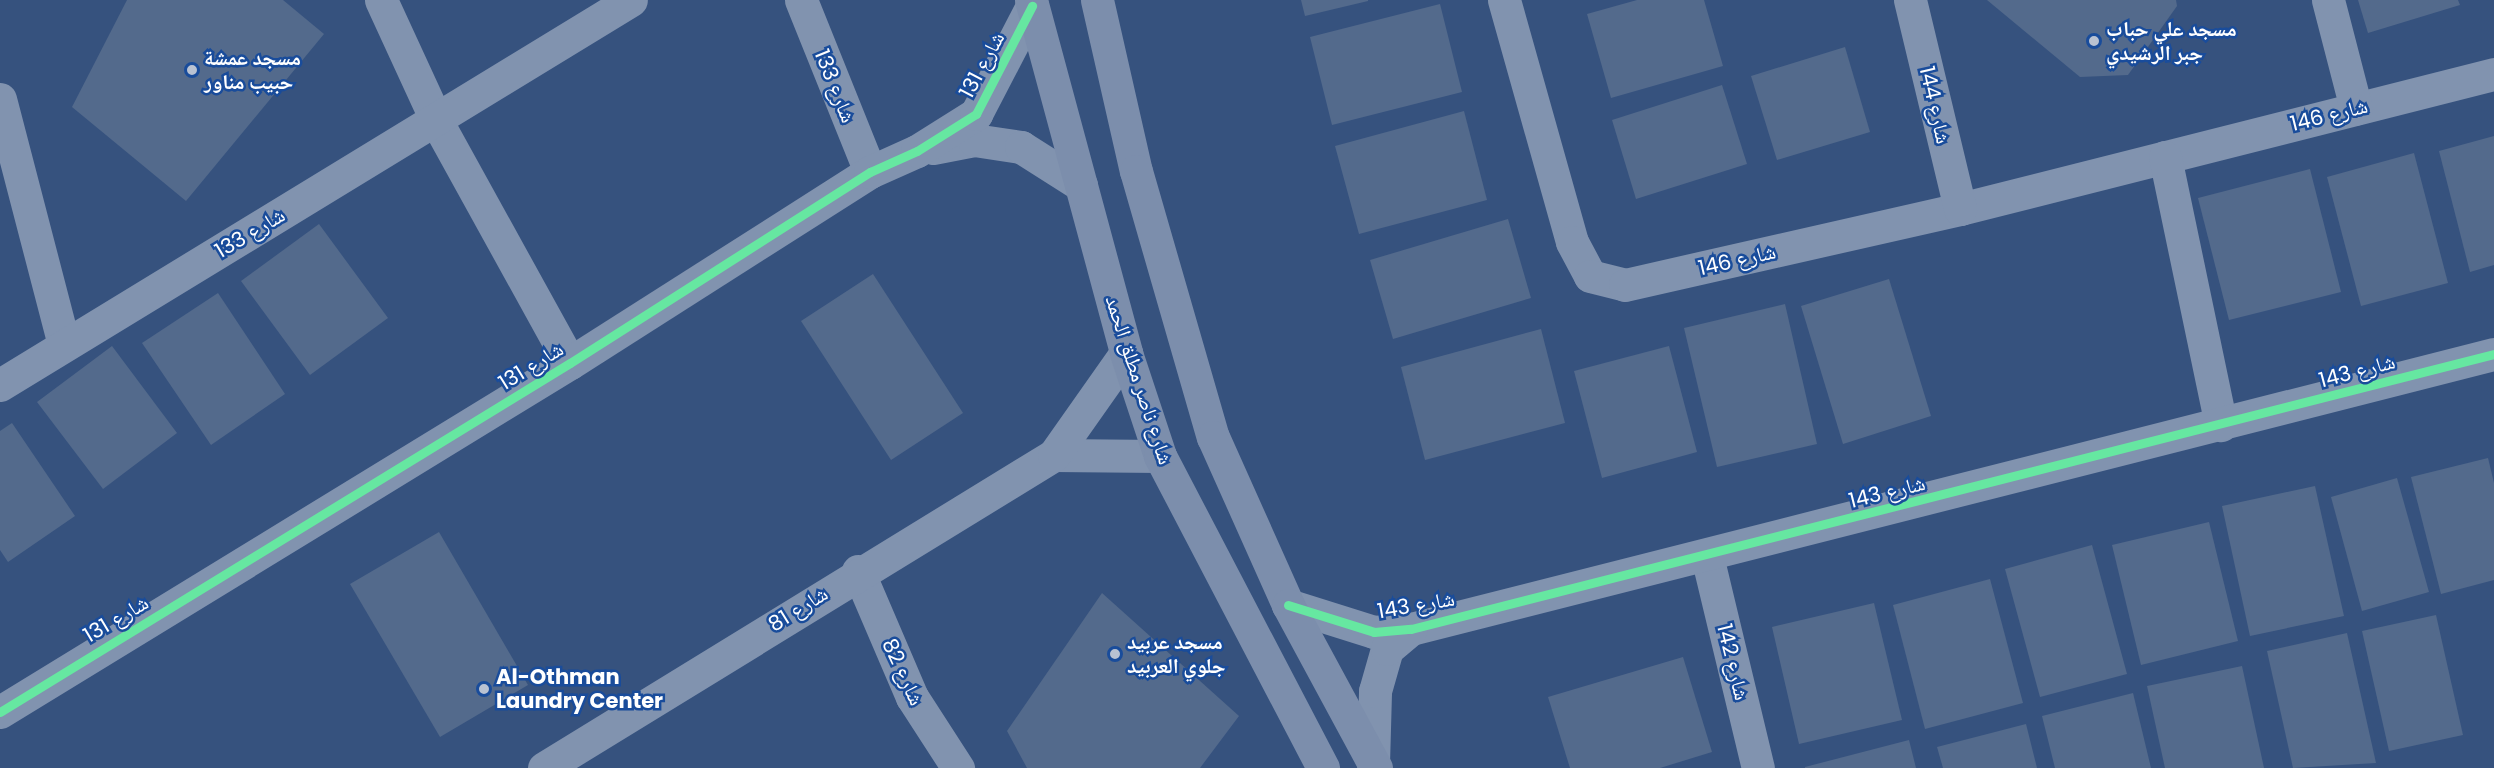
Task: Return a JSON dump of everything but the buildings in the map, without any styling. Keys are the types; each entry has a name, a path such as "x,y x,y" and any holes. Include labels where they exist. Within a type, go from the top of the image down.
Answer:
{"street":[{"path":"381,0 437,122 570,363"},
{"name":"شارع 133","path":"0,384 437,122 631,0"},
{"name":"شارع 133","path":"801,0 870,172"},
{"path":"1097,0 1137,171 1213,437 1288,605 1375,766"},
{"name":"شارع 146","path":"1504,0 1572,242 1590,276 1625,285 1960,209 2494,74"},
{"name":"شارع 144","path":"1910,0 1960,209"},
{"path":"2328,0 2356,108"},
{"name":"شارع 131","path":"0,712 570,363 870,172 917,151 976,114 1032,3"},
{"name":"شارع ناصر مطلق الحمد","path":"1032,3 1126,353 1160,456 1323,768"},
{"path":"0,99 64,345"},
{"name":"شارع 131","path":"917,151 974,140 1021,147 1081,185"},
{"path":"2165,157 2221,424"},
{"name":"شارع 81","path":"544,768 858,571 1054,454 1126,353"},
{"name":"شارع 143","path":"1288,605 1374,632 1411,629 1707,556 2494,354"},
{"path":"1054,454 1160,456"},
{"name":"شارع 142","path":"1707,556 1758,768"},
{"name":"شارع 82","path":"858,571 912,697 958,768"},
{"name":"شارع 143","path":"1375,766 1381,670 1387,649 1411,629"}],"cycle path":[{"path":"0,712 570,363 870,172 917,151 976,114 1032,6"},
{"path":"1288,605 1374,632 1411,629 2494,354"}],"place":[{"name":"مسجد علي حباب جبر الرشيدي","path":"2094,41"},
{"name":"مسجد عمشة حبيب مناور","path":"192,70"},
{"name":"مسجد عربيد جلوي العربيد","path":"1115,654"},
{"name":"Al-Othman Laundry Center","path":"484,689"}]}
